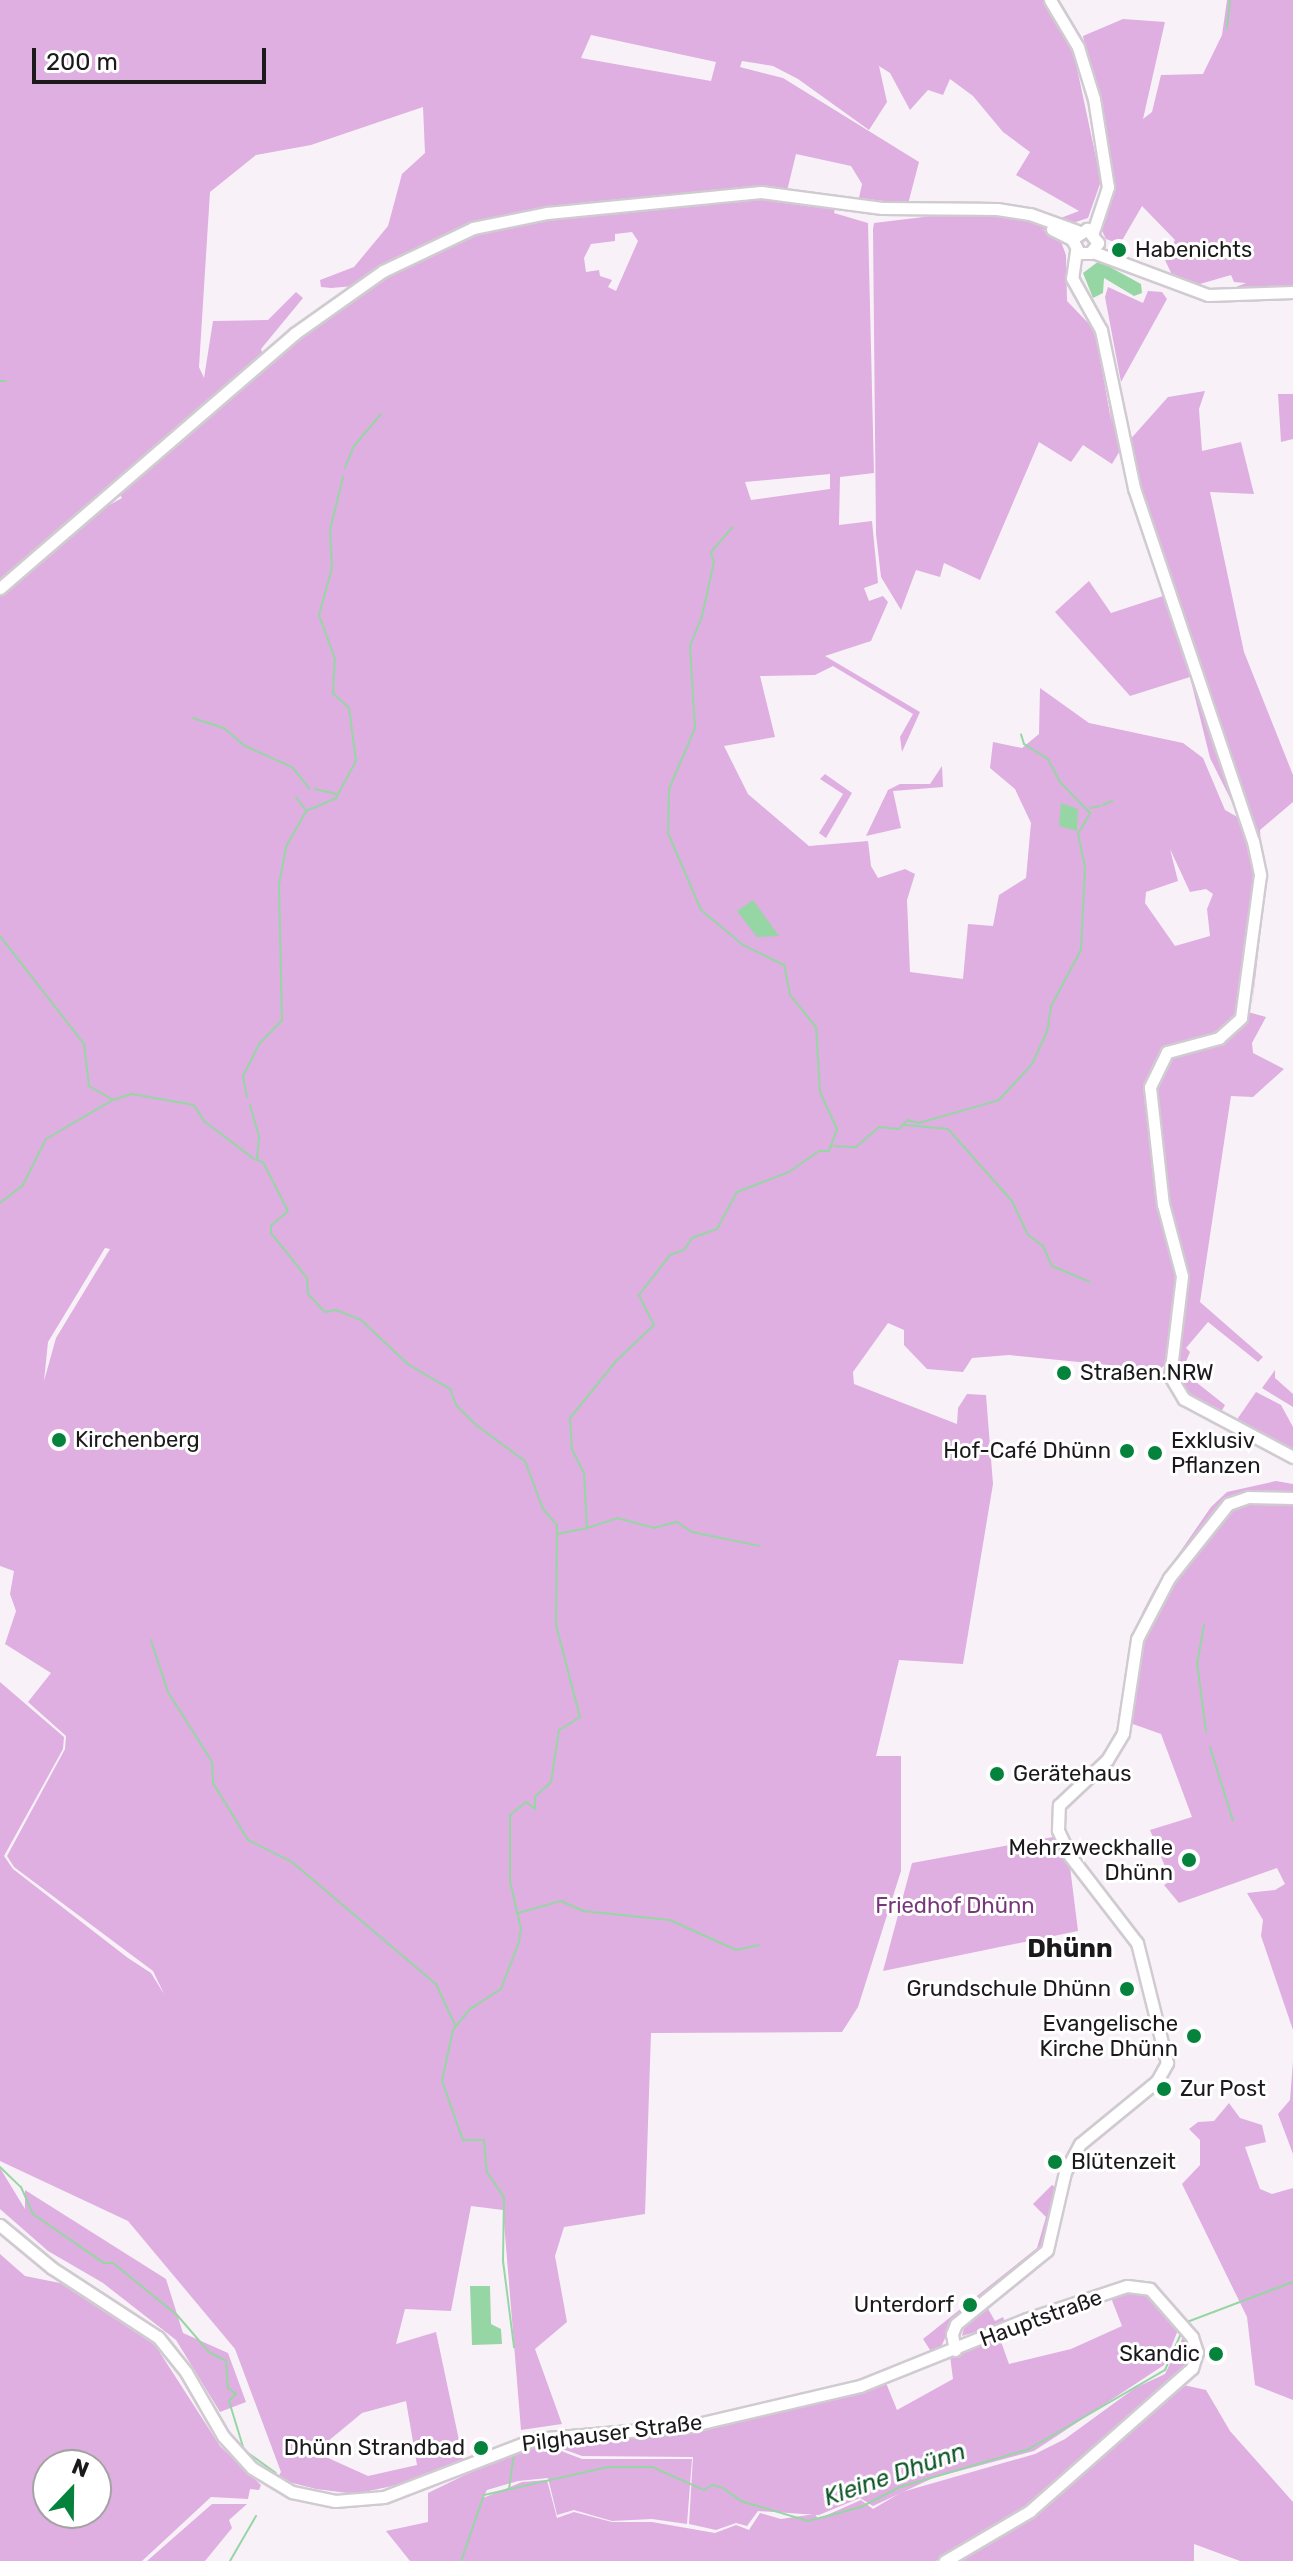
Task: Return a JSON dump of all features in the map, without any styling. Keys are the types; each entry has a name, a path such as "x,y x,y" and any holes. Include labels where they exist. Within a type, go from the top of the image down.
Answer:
{"main road":[{"path":"1050,0 1084,62 1106,179 1072,272 1078,292 1101,330 1134,488 1250,831 1260,875 1241,1018 1219,1038 1167,1052 1150,1087 1163,1204 1182,1276 1170,1376 1184,1399 1293,1457"},
{"path":"0,588 294,334 383,271 473,228 547,213 752,192 882,208 1018,213 1180,286 1212,296 1293,292"},
{"name":"Hauptstraße","path":"945,2561 1030,2511 1185,2374 1197,2355 1184,2325 1154,2291 1135,2284 1027,2319 955,2350 952,2334 956,2324 1047,2250 1065,2172 1080,2144 1154,2084 1167,2065 1137,1943 1065,1847 1057,1826 1059,1805 1107,1760 1123,1733 1137,1639 1169,1578 1228,1504 1248,1497 1293,1498"},
{"name":"Pilghauser Straße","path":"0,2225 52,2268 158,2337 234,2451 271,2482 317,2499 376,2498 519,2442 708,2422 860,2386 955,2350"}],"green space":[{"path":"0,0 1045,0 1072,45 1101,181 1088,218 1070,224 1058,219 1079,211 1016,175 1030,152 1003,132 973,96 950,79 943,95 928,90 910,110 890,73 879,66 887,102 869,130 798,79 773,66 742,61 740,67 783,78 919,162 908,204 859,198 862,184 851,166 796,154 787,191 494,219 354,286 321,287 320,280 354,267 388,226 402,174 425,153 423,107 311,145 256,155 210,192 199,367 204,378 213,321 268,320 296,292 303,298 261,349 263,355 0,584","holes":["591,35 716,62 711,81 581,58"]},
{"path":"1227,0 1293,0 1293,288 1231,289 1246,283 1234,282 1231,275 1193,286 1173,277 1165,260 1175,240 1142,206 1120,244 1106,239 1102,231 1112,186 1083,36 1123,19 1165,22 1143,119 1152,112 1161,75 1203,74 1222,35"},
{"path":"764,197 836,205 834,213 868,223 874,473 840,477 839,525 872,521 878,583 864,588 869,601 883,596 888,602 871,641 825,656 920,712 902,752 900,737 913,714 833,666 815,675 760,676 775,737 724,746 748,794 809,846 868,841 871,866 878,878 905,869 915,874 907,900 910,972 963,979 968,924 993,926 999,895 1026,878 1031,823 1015,789 990,768 993,742 1022,748 1039,734 1040,688 1089,723 1183,743 1203,758 1225,810 1241,819 1256,874 1236,1018 1222,1032 1165,1048 1151,1069 1144,1095 1146,1111 1153,1110 1154,1085 1168,1059 1178,1052 1226,1038 1248,1012 1266,1017 1252,1043 1253,1053 1284,1069 1253,1097 1231,1096 1200,1302 1263,1357 1258,1362 1208,1322 1186,1348 1190,1352 1182,1371 1225,1405 1219,1416 1186,1395 1175,1379 1186,1295 1180,1295 1166,1364 1159,1370 1009,1355 972,1358 963,1372 927,1369 904,1345 904,1330 888,1323 853,1372 854,1384 957,1424 958,1408 967,1394 986,1395 993,1484 963,1664 899,1660 876,1756 901,1756 901,1871 858,2007 842,2032 651,2033 645,2214 564,2227 555,2256 567,2322 535,2349 562,2424 521,2430 503,2210 471,2206 451,2311 405,2309 396,2344 436,2332 463,2459 420,2480 355,2494 316,2489 277,2479 281,2472 235,2349 128,2221 0,2161 0,1682 64,1737 63,1749 4,1856 13,1869 151,1973 164,1994 153,1971 14,1867 7,1856 65,1749 66,1736 28,1702 51,1673 5,1644 16,1611 10,1594 14,1571 0,1566 0,592 88,517 122,498 118,492 310,326 389,272 460,238 518,221","holes":["632,232 638,241 616,291 608,287 612,280 600,276 599,270 586,272 584,258 591,244 615,241 615,234","830,474 830,489 751,500 745,482","1170,849 1190,892 1206,889 1213,894 1207,909 1210,936 1175,946 1145,903 1146,892 1178,881","105,1248 110,1249 56,1338 44,1381 48,1342","406,2401 417,2465 368,2476 315,2452 362,2413"]},
{"path":"965,212 1020,218 1059,236 1041,229 1060,239 1066,255 1067,301 1091,326 1097,341 1112,426 1104,370 1121,449 1112,464 1083,445 1071,462 1039,442 980,580 944,563 940,577 916,570 901,610 881,577 876,534 873,229 874,223"},
{"path":"1108,287 1143,303 1148,291 1162,292 1167,299 1121,382 1105,297"},
{"path":"1205,391 1199,409 1202,451 1241,442 1254,494 1210,492 1244,652 1293,775 1293,802 1260,830 1264,899 1252,1008 1263,885 1127,443 1168,397"},
{"path":"1278,394 1293,394 1293,439 1281,442"},
{"path":"1123,469 1127,472 1233,804 1210,758 1190,677 1130,696 1055,612 1089,581 1111,613 1163,596"},
{"path":"942,766 943,787 893,791 901,828 866,836 888,790 900,784 930,784"},
{"path":"825,774 852,793 826,838 819,833 843,794 820,779"},
{"path":"1275,1370 1275,1378 1293,1394 1293,1407 1262,1388"},
{"path":"1256,1392 1281,1405 1293,1427 1293,1451 1239,1423 1238,1418"},
{"path":"1276,1481 1293,1484 1293,1495 1241,1495 1224,1502 1211,1518 1217,1521 1243,1501 1293,1502 1293,2030 1261,1936 1263,1920 1247,1893 1275,1890 1285,1884 1277,1868 1179,1903 1164,1885 1171,1881 1150,1830 1192,1817 1161,1734 1130,1723 1142,1613 1155,1588 1211,1507 1227,1492"},
{"name":"Friedhof Dhünn","path":"1053,1837 1070,1867 1078,1931 883,1971 912,1863"},
{"path":"1293,2061 1293,2154 1278,2114 1290,2100"},
{"path":"1229,2103 1240,2118 1262,2125 1266,2142 1245,2147 1260,2189 1272,2194 1293,2188 1293,2400 1255,2385 1247,2317 1182,2184 1200,2165 1200,2140 1189,2129 1198,2122 1214,2121"},
{"path":"0,2168 25,2209 25,2190 166,2279 183,2333 228,2353 246,2402 220,2412 176,2340 103,2283 48,2251 0,2209"},
{"path":"1052,2185 1056,2188 1044,2246 955,2316 941,2347 932,2353 923,2339 1037,2248 1046,2217 1033,2204"},
{"path":"0,2254 25,2276 60,2283 155,2345 220,2446 261,2485 259,2490 250,2489 248,2499 211,2497 142,2561 0,2561"},
{"path":"1128,2291 1147,2293 1175,2321 1178,2330 1164,2365 1034,2451 933,2478 873,2506 860,2498 819,2515 758,2511 747,2526 736,2523 716,2530 689,2524 693,2457 582,2456 546,2443 694,2430 886,2383 897,2410 953,2379 950,2356 999,2336 1009,2364 1071,2349 1122,2326 1111,2298"},
{"path":"991,2301 987,2307 995,2321 1003,2317 1005,2323 962,2336 965,2323"},
{"path":"1183,2337 1190,2352 1184,2369 1012,2520 936,2561 410,2561 386,2531 428,2522 428,2493 510,2453 543,2444 582,2459 692,2459 687,2524 652,2519 612,2521 574,2510 557,2515 548,2478 518,2481 487,2490 483,2498 522,2482 547,2480 557,2518 574,2512 612,2522 652,2522 715,2533 736,2525 749,2530 760,2513 781,2519 815,2514 818,2519 861,2500 873,2509 902,2492 1035,2454 1065,2439 1135,2388 1165,2374"},
{"path":"1179,2384 1206,2390 1230,2431 1293,2502 1293,2561 1240,2561 1194,2544 1194,2561 954,2561 1037,2512"},
{"path":"212,2504 247,2504 229,2520 232,2528 205,2561 147,2561"}],"shaded area":[{"path":"1099,261 1141,284 1142,293 1134,296 1104,278 1103,293 1093,298 1083,273"},
{"path":"1061,803 1078,809 1077,831 1059,826"},
{"path":"753,900 779,936 757,937 737,911"},
{"path":"470,2286 490,2286 491,2324 501,2329 502,2344 472,2345"}],"waterway":[{"path":"1227,28 1230,0"},
{"path":"0,381 6,381"},
{"path":"345,468 354,446 381,414"},
{"path":"247,1097 243,1076 260,1043 282,1020 279,884 286,847 306,811 336,798 356,761 349,708 333,693 335,659 319,615 332,568 330,530 343,477"},
{"path":"557,1534 587,1528 584,1473 572,1449 570,1418 617,1360 654,1325 639,1295 670,1255 684,1250 692,1238 717,1229 737,1192 789,1172 819,1151 829,1151 837,1129 820,1092 816,1027 790,995 784,965 743,945 701,910 668,833 669,789 695,728 690,646 702,616 714,562 711,552 733,527"},
{"path":"193,718 224,728 245,746 292,767 310,789"},
{"path":"834,1146 856,1147 879,1127 899,1129 907,1120 919,1123 999,1100 1032,1064 1047,1032 1051,1006 1081,950 1085,867 1078,834 1090,813 1060,782 1048,759 1024,744 1021,734"},
{"path":"315,789 337,794"},
{"path":"296,797 305,809"},
{"path":"1103,805 1112,801"},
{"path":"1090,808 1100,806"},
{"path":"0,936 84,1044 89,1086 113,1100 132,1094 194,1105 204,1121 254,1159"},
{"path":"0,1203 23,1185 46,1139 111,1101"},
{"path":"250,1105 259,1137 257,1160 263,1162 288,1211 271,1226 271,1233 307,1278 308,1294 325,1312 336,1310 361,1320 409,1365 450,1389 456,1405 476,1425 525,1461 543,1509 557,1525 556,1625 580,1717 559,1730 551,1782 535,1797 535,1809 526,1802 510,1815 510,1881 521,1929 519,1942 501,1989 470,2009 453,2030 442,2081 463,2140 484,2140 487,2172 504,2197 503,2261 514,2347"},
{"path":"905,1125 948,1129 1012,1201 1028,1235 1043,1246 1052,1266 1090,1282"},
{"path":"587,1528 617,1518 654,1528 677,1522 692,1532 760,1546"},
{"path":"1204,1625 1197,1663 1206,1731"},
{"path":"151,1640 168,1692 212,1762 213,1783 248,1840 292,1862 436,1984 455,2025"},
{"path":"1210,1747 1233,1821"},
{"path":"518,1913 561,1901 583,1911 670,1920 736,1950 759,1945"},
{"path":"0,2167 21,2187 33,2214 104,2263 113,2263 177,2315 209,2352 226,2361 228,2388 236,2394 229,2401 244,2450 276,2473"},
{"name":"Kleine Dhünn","path":"1187,2322 1293,2282"},
{"name":"Kleine Dhünn","path":"461,2561 484,2495 608,2467 652,2467 704,2490 712,2485 723,2488 741,2501 808,2521 861,2507 900,2487 1029,2449 1165,2370 1182,2331"},
{"path":"509,2489 514,2455"},
{"path":"230,2561 256,2516"}],"place":[{"name":"Habenichts","path":"1119,250"},
{"name":"Straßen.NRW","path":"1064,1373"},
{"name":"Kirchenberg","path":"59,1440"},
{"name":"Hof-Café Dhünn","path":"1127,1451"},
{"name":"Exklusiv Pflanzen","path":"1155,1453"},
{"name":"Gerätehaus","path":"997,1774"},
{"name":"Mehrzweckhalle Dhünn","path":"1189,1860"},
{"name":"Grundschule Dhünn","path":"1127,1989"},
{"name":"Evangelische Kirche Dhünn","path":"1194,2036"},
{"name":"Zur Post","path":"1164,2089"},
{"name":"Blütenzeit","path":"1055,2162"},
{"name":"Unterdorf","path":"970,2305"},
{"name":"Skandic","path":"1216,2354"},
{"name":"Dhünn Strandbad","path":"481,2448"}],"district":[{"name":"Dhünn","path":"1070,1949"}]}
